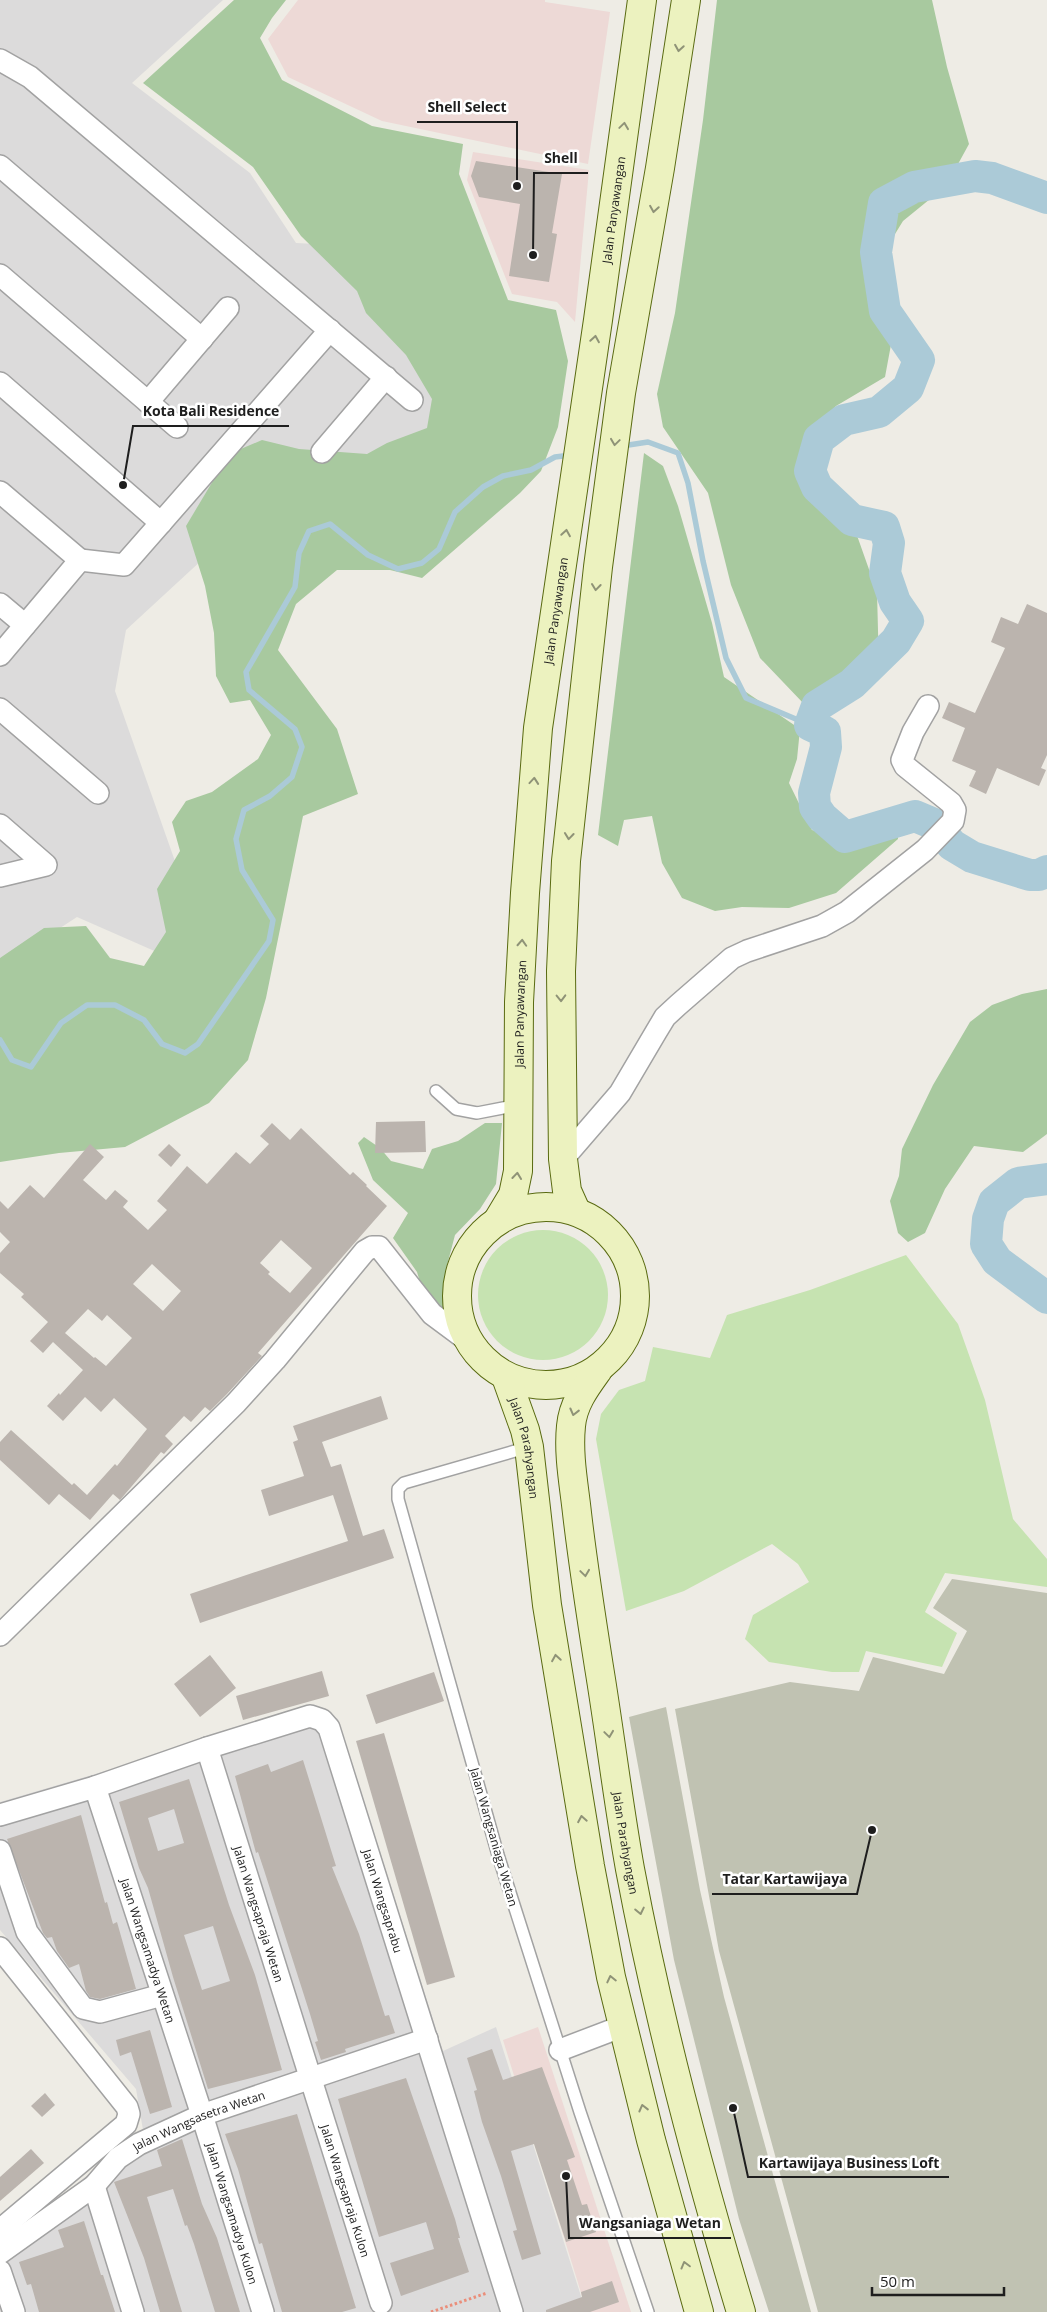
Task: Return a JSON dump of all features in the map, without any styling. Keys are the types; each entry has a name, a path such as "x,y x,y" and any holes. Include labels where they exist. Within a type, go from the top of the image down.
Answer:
{"main road":[{"name":"Jalan Panyawangan","path":"498,1220 513,1195 516,1183 519,1002 525,893 538,728 642,0"},
{"path":"576,1211 567,1191 563,1159 561,971 566,861 581,715 621,393 660,168 686,0"},
{"path":"550,1206 576,1211 600,1224 620,1244 632,1270 636,1298 631,1325 618,1350 598,1370 576,1381 553,1386 529,1385 506,1377 484,1362 467,1340 458,1314 456,1287 463,1261 473,1245 498,1220 523,1209 550,1206"},
{"name":"Jalan Parahyangan","path":"598,1370 583,1390 575,1406 571,1426 571,1460 585,1576 616,1786 656,1993 688,2125 741,2312"},
{"name":"Jalan Parahyangan","path":"506,1377 526,1430 548,1605 569,1742 611,1978 651,2140 699,2312"}],"street":[{"path":"0,60 30,77 412,400"},
{"path":"0,166 202,339"},
{"path":"0,275 177,427"},
{"path":"148,402 228,308"},
{"path":"0,492 80,560 124,565 330,330"},
{"path":"322,452 386,377"},
{"path":"0,383 161,523"},
{"path":"0,655 80,560"},
{"path":"0,604 25,625"},
{"path":"563,1159 620,1093 665,1017 711,974 732,958 747,951 822,926 847,912 925,850 953,821 955,810 951,803 905,766 902,760 913,732 928,706"},
{"path":"0,709 98,793"},
{"path":"0,825 46,865 0,876"},
{"path":"0,1635 236,1403 275,1360 365,1251 372,1247 379,1247 432,1314 467,1340"},
{"name":"Jalan Wangsaprabu","path":"0,1815 95,1787 207,1748 310,1716 322,1720 329,1728 512,2312"},
{"name":"Jalan Wangsapraja Wetan","path":"207,1748 312,2078"},
{"name":"Jalan Wangsamadya Wetan","path":"95,1787 202,2115"},
{"path":"0,1851 27,1932 83,2008 100,2012 162,1994"},
{"path":"0,2230 126,2124 129,2114 127,2107 2,1956"},
{"path":"560,2050 623,2026"},
{"name":"Jalan Wangsasetra Wetan","path":"0,2253 94,2186 118,2158 139,2144 202,2115 427,2040"},
{"name":"Jalan Wangsapraja Kulon","path":"312,2078 381,2303"},
{"name":"Jalan Wangsamadya Kulon","path":"202,2115 263,2312"},
{"path":"94,2186 133,2312"},
{"path":"0,2271 14,2312"}],"lane":[{"path":"436,1091 456,1109 477,1113 518,1104"},
{"name":"Jalan Wangsaniaga Wetan","path":"528,1447 404,1483 398,1489 398,1499 498,1855 560,2050 648,2312"}],"path":[{"path":"431,2312 504,2287"}],"shaded area":[{"path":"0,0 223,0 132,83 250,173 296,243 374,247 453,435 229,535 126,630 115,691 195,918 159,953 77,917 0,967"},
{"path":"298,0 545,0 545,2 610,12 588,164 382,121 288,77 268,39"},
{"path":"473,152 589,170 575,322 557,302 512,294 467,180"},
{"path":"952,1579 1047,1593 1047,2312 818,2312 719,1951 675,1709 790,1682 859,1691 873,1657 944,1674 967,1631 933,1608"},
{"path":"666,1707 700,1890 724,1997 811,2312 769,2312 739,2219 674,1960 629,1717"},
{"path":"320,1708 338,1719 443,2051 496,2027 586,2312 0,2312 0,2246 143,2130 136,2089 0,1930 0,1802"},
{"path":"538,2027 631,2312 587,2312 503,2040"}],"green space":[{"path":"234,0 286,0 260,38 282,80 372,126 463,144 459,174 508,300 556,310 568,361 558,427 541,471 520,493 422,578 390,570 337,570 296,604 278,650 337,729 358,794 303,816 266,998 248,1060 209,1103 125,1147 59,1153 0,1162 0,958 44,928 86,926 110,958 144,966 166,932 157,889 180,851 172,822 186,801 212,792 258,759 271,735 250,700 230,703 216,676 214,633 205,586 186,526 229,454 262,440 299,449 367,454 387,443 427,428 432,399 406,355 366,313 357,291 301,236 253,167 143,83"},
{"path":"717,0 932,0 947,67 969,144 946,186 903,221 879,260 895,323 885,377 836,406 800,448 818,486 854,527 877,592 879,669 804,704 760,658 731,585 708,493 663,427 657,394 675,313 703,120"},
{"path":"644,453 663,466 678,506 712,623 724,677 800,729 797,759 789,783 812,830 855,842 898,831 898,839 836,893 789,908 742,907 715,911 682,898 662,863 652,816 624,820 618,846 598,835"},
{"path":"1047,989 1047,1134 1023,1152 974,1146 945,1189 925,1233 908,1242 898,1233 890,1201 899,1176 902,1149 933,1085 970,1022 992,1005 1022,994"},
{"path":"485,1123 502,1123 496,1184 480,1209 455,1235 445,1273 443,1311 424,1295 417,1272 393,1238 408,1213 373,1180 358,1143 364,1137 380,1148 391,1161 423,1169 432,1149 458,1141"},
{"path":"543,1230 568,1235 589,1249 603,1270 608,1295 603,1320 589,1341 568,1355 543,1360 518,1355 497,1341 483,1320 478,1295 483,1270 497,1249 518,1235"},
{"path":"906,1255 958,1324 985,1400 1013,1519 1047,1559 1047,1587 945,1573 925,1612 957,1633 942,1667 866,1651 859,1672 832,1672 769,1662 745,1639 753,1615 809,1582 798,1564 772,1544 684,1591 626,1611 596,1439 601,1414 619,1390 645,1381 653,1347 710,1358 727,1315 810,1290"}],"building":[{"path":"476,161 562,174 552,233 557,234 549,282 509,276 520,204 479,197 471,176"},
{"path":"1027,604 1047,613 1047,755 1041,768 1046,770 1039,786 997,768 986,794 969,786 976,771 952,761 965,728 942,718 949,702 975,713 1005,648 991,642 1001,617 1018,624"},
{"path":"425,1121 426,1152 375,1153 376,1122"},
{"path":"272,1123 290,1140 301,1128 350,1175 353,1172 387,1206 258,1353 262,1356 227,1394 210,1411 205,1407 191,1422 184,1416 165,1436 173,1444 164,1454 161,1452 120,1500 113,1494 90,1520 59,1494 49,1505 0,1460 0,1442 11,1430 72,1485 74,1483 87,1495 115,1464 117,1466 147,1429 114,1398 101,1412 85,1397 63,1421 47,1406 83,1370 53,1342 43,1353 30,1341 48,1322 21,1297 24,1294 0,1273 0,1253 10,1242 0,1232 0,1201 8,1209 30,1185 44,1198 90,1144 104,1157 83,1180 106,1200 115,1190 128,1201 123,1207 148,1230 167,1210 157,1201 187,1166 207,1184 236,1152 250,1164 269,1144 260,1136","holes":["281,1240 312,1268 290,1293 268,1274 270,1272 260,1263","152,1264 181,1291 163,1311 133,1284","88,1309 102,1321 107,1315 132,1338 106,1366 65,1333"]},
{"path":"169,1144 181,1155 171,1167 158,1155"},
{"path":"381,1396 388,1419 322,1442 331,1467 341,1464 363,1536 384,1529 394,1558 200,1623 190,1594 348,1541 333,1495 269,1516 261,1490 304,1476 293,1442 298,1440 293,1426"},
{"path":"210,1655 236,1688 200,1717 174,1684"},
{"path":"322,1671 329,1696 243,1720 236,1696"},
{"path":"434,1672 444,1701 376,1724 366,1695"},
{"path":"384,1733 455,1977 427,1985 356,1741"},
{"path":"303,1760 336,1866 332,1867 359,1934 385,2016 389,2015 395,2033 345,2049 346,2052 321,2060 315,2042 318,2041 310,2014 258,1852 256,1853 235,1776 268,1764 271,1772"},
{"path":"189,1779 229,1905 255,1975 282,2070 208,2089 173,1977 148,1888 139,1868 119,1802","holes":["174,1809 184,1843 158,1851 148,1818","213,1926 230,1981 202,1990 184,1935"]},
{"path":"81,1815 105,1903 107,1902 113,1924 117,1922 136,1989 100,1999 90,1997 86,1991 79,1964 69,1968 57,1951 52,1937 47,1938 43,1933 7,1839"},
{"path":"150,2030 172,2107 150,2114 131,2052 120,2056 116,2040"},
{"path":"492,2049 503,2080 542,2067 575,2157 567,2160 582,2205 587,2204 596,2232 566,2242 534,2144 511,2151 541,2254 522,2260 513,2231 517,2230 482,2122 474,2091 477,2090 467,2058"},
{"path":"406,2078 455,2219 460,2238 458,2238 469,2272 401,2296 390,2263 434,2249 426,2222 379,2237 338,2099"},
{"path":"45,2093 55,2105 42,2117 31,2106"},
{"path":"297,2114 356,2308 342,2312 282,2312 262,2243 259,2244 238,2169 225,2134"},
{"path":"182,2139 202,2204 217,2238 240,2312 215,2312 194,2244 187,2225 185,2226 173,2189 147,2197 182,2312 160,2312 144,2258 114,2182 162,2166 157,2150"},
{"path":"31,2149 44,2163 0,2201 0,2177"},
{"path":"84,2221 115,2312 39,2312 31,2284 27,2285 19,2262 64,2247 58,2230"},
{"path":"612,2281 619,2302 590,2312 546,2312 546,2310 582,2297 581,2292"}],"waterway":[{"path":"1047,198 992,178 975,176 914,187 884,203 876,252 885,311 919,360 908,388 879,412 844,420 819,439 810,471 817,487 852,520 884,527 889,543 885,573 895,602 908,621 896,641 852,684 817,706 810,725 825,732 826,747 814,793 815,807 822,817 845,837 915,816 934,824 952,845 972,857 1030,875 1039,875 1047,871"},
{"path":"622,446 648,442 678,453 688,483 703,561 726,658 746,698 810,725"},
{"path":"0,1040 12,1060 31,1067 61,1023 87,1005 115,1005 144,1020 162,1044 185,1053 198,1044 269,941 273,920 242,870 236,839 244,810 270,796 292,777 302,747 295,729 249,690 246,672 295,587 299,553 309,531 330,524 368,555 398,569 422,563 439,549 455,512 483,487 503,476 531,470 555,457 571,455"},
{"path":"1047,1179 1018,1183 994,1202 988,1219 986,1244 997,1261 1047,1298"}],"place":[{"name":"Shell Select","path":"517,186"},
{"name":"Shell","path":"533,255"},
{"name":"Kota Bali Residence","path":"123,485"},
{"name":"Tatar Kartawijaya","path":"872,1830"},
{"name":"Kartawijaya Business Loft","path":"733,2108"},
{"name":"Wangsaniaga Wetan","path":"566,2176"}]}
